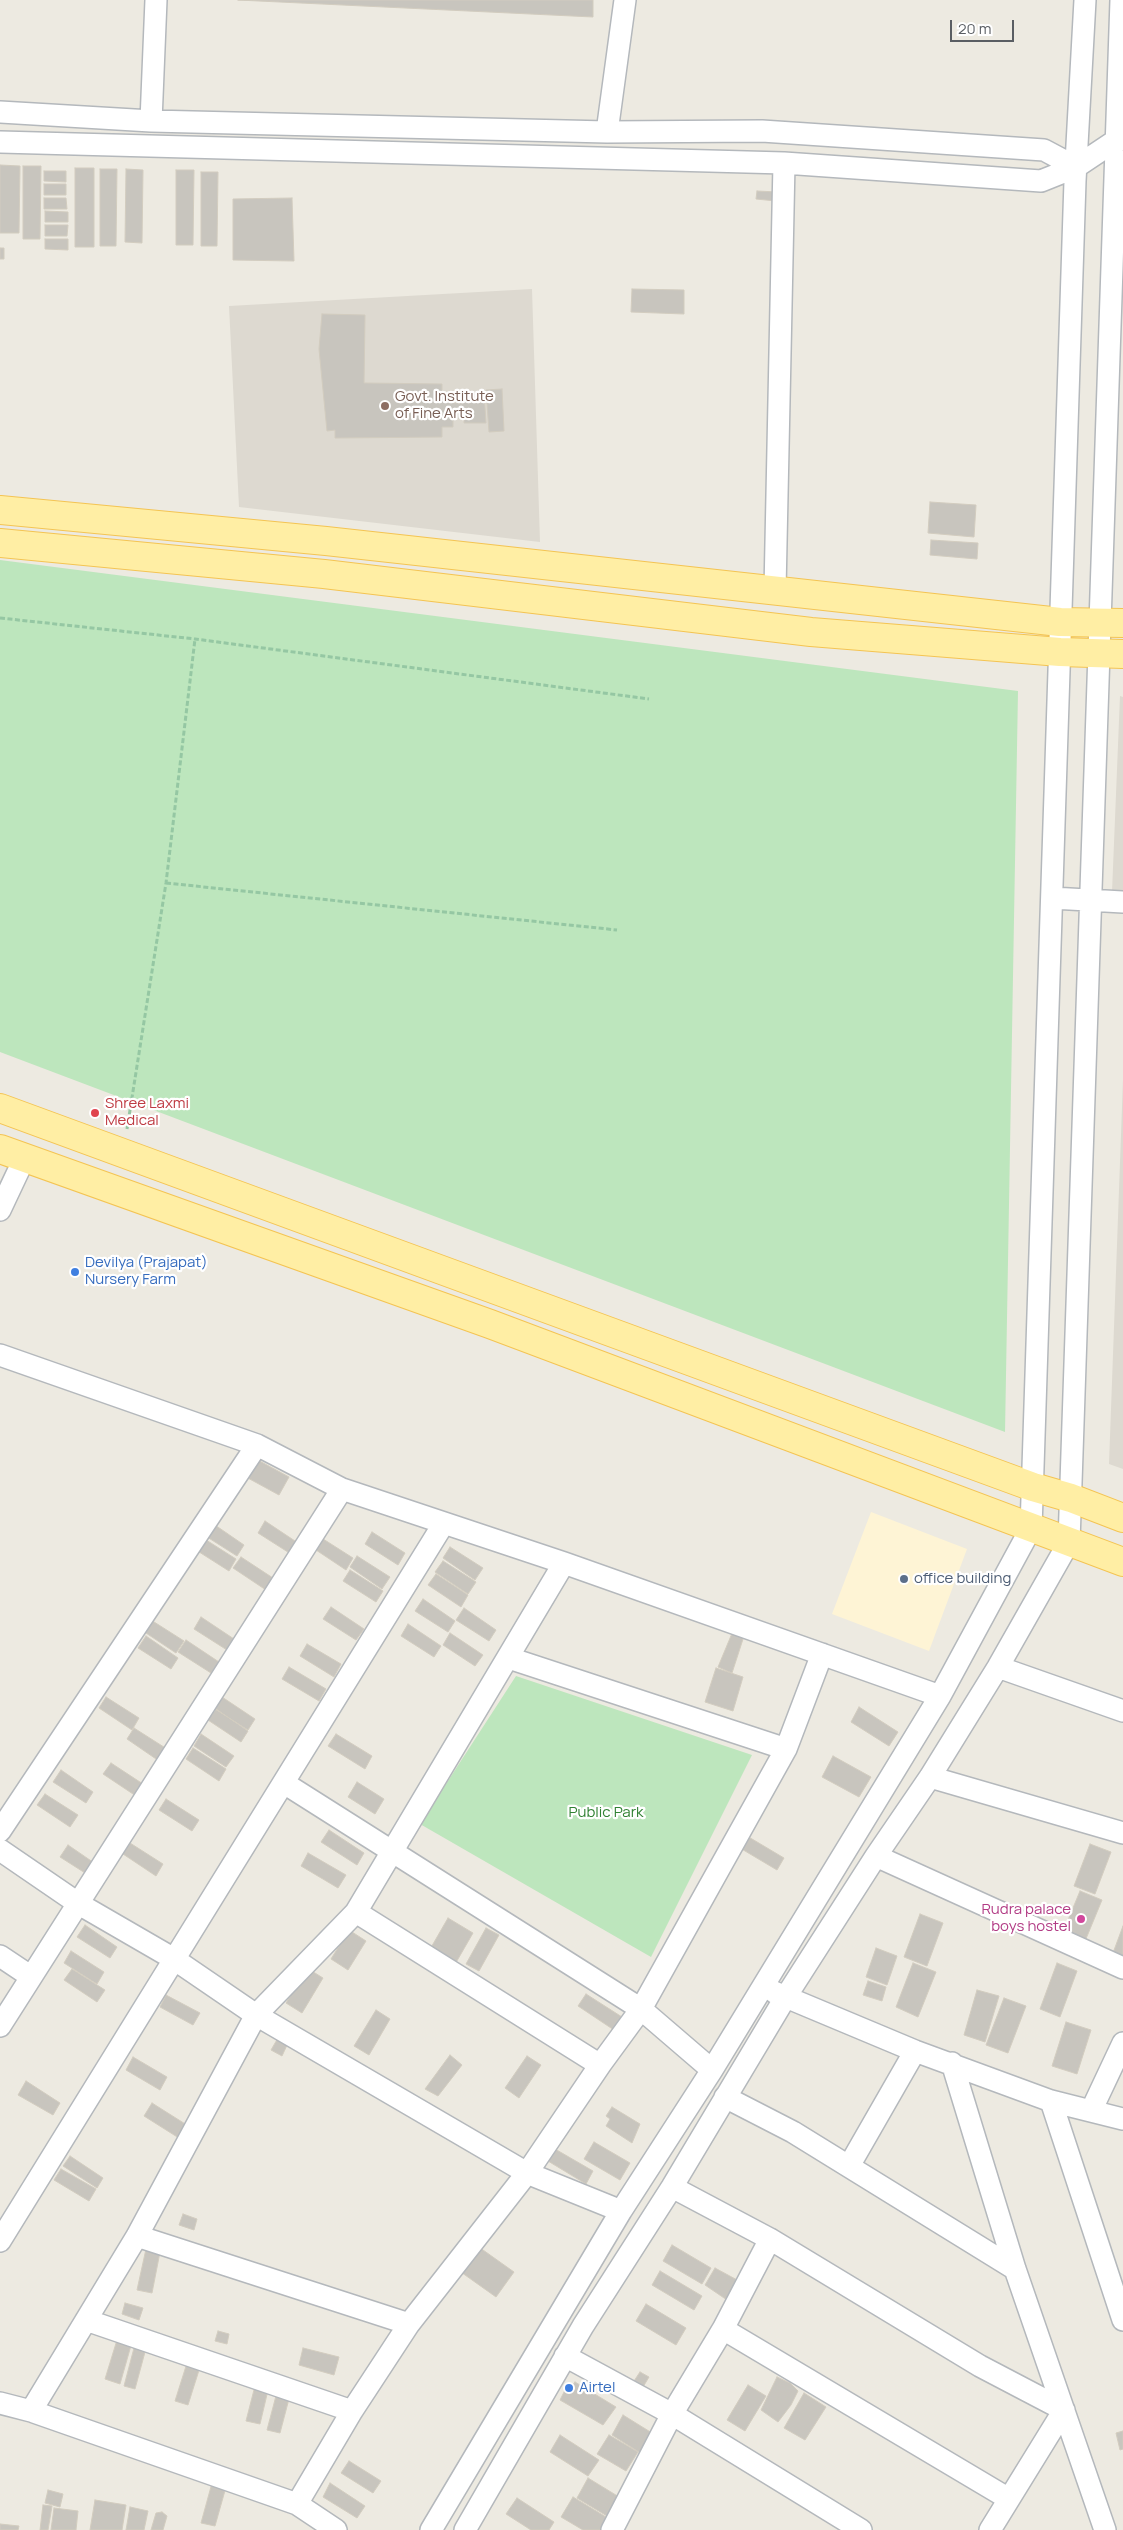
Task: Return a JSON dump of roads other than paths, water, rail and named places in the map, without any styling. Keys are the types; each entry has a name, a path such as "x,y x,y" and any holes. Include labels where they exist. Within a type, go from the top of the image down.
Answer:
{"main road":[{"path":"0,510 326,541 1060,622 1111,622"},
{"path":"0,543 324,574 811,632 1060,652 1111,653"},
{"path":"0,1108 1033,1487 1071,1498 1123,1518"},
{"path":"12,1153 490,1324 1123,1562"}],"street":[{"path":"151,121 156,0"},
{"path":"607,132 625,0"},
{"path":"431,2530 621,2211 712,2070 762,1985 940,1696 1031,1528 1076,167 1085,0"},
{"path":"465,2530 565,2356 672,2187 785,1998 876,1856 930,1777 998,1667 1069,1542 1090,900 1111,653 1121,0"},
{"path":"0,112 151,121 607,132 762,131 1044,150 1076,167"},
{"path":"0,142 784,163 1041,181 1076,167 1119,140"},
{"path":"775,590 784,163"},
{"path":"1052,898 1123,902"},
{"path":"0,1210 12,1153"},
{"path":"0,1354 257,1445 342,1489 564,1563 940,1696"},
{"path":"0,1831 257,1445"},
{"path":"0,2026 30,1976 79,1904 342,1489"},
{"path":"3,2227 174,1959 444,1523"},
{"path":"30,2411 137,2236 256,2016 356,1912 564,1563"},
{"path":"297,2504 352,2411 409,2324 527,2173 600,2065 641,2009 786,1749 822,1654"},
{"path":"509,1658 786,1749"},
{"path":"998,1667 1123,1711"},
{"path":"930,1777 1123,1833"},
{"path":"284,1783 641,2009 712,2070"},
{"path":"0,1850 79,1904 174,1959 256,2016 527,2173 621,2211"},
{"path":"876,1856 1123,1968"},
{"path":"356,1912 600,2065"},
{"path":"0,1956 30,1976"},
{"path":"762,1985 785,1998 915,2051 1052,2101 1123,2119"},
{"path":"1091,2111 1123,2043"},
{"path":"849,2166 915,2051"},
{"path":"952,2063 1015,2269 1105,2530"},
{"path":"725,2097 793,2132 1015,2269"},
{"path":"1052,2101 1123,2320"},
{"path":"672,2187 770,2239 980,2366 1064,2410"},
{"path":"137,2236 409,2324"},
{"path":"613,2529 672,2414 723,2329 770,2239"},
{"path":"86,2320 352,2411"},
{"path":"723,2329 1009,2499"},
{"path":"565,2356 672,2414 861,2530"},
{"path":"0,2403 30,2411 297,2504 336,2530"},
{"path":"990,2530 1064,2410"}],"place":[{"name":"Govt. Institute of Fine Arts","path":"385,406"},
{"name":"Shree Laxmi Medical","path":"95,1113"},
{"name":"Devilya (Prajapat) Nursery Farm","path":"75,1272"},
{"name":"office building","path":"904,1579"},
{"name":"Rudra palace boys hostel","path":"1081,1919"},
{"name":"Airtel","path":"569,2388"}],"park label":[{"name":"Public Park","path":"606,1813"}]}
